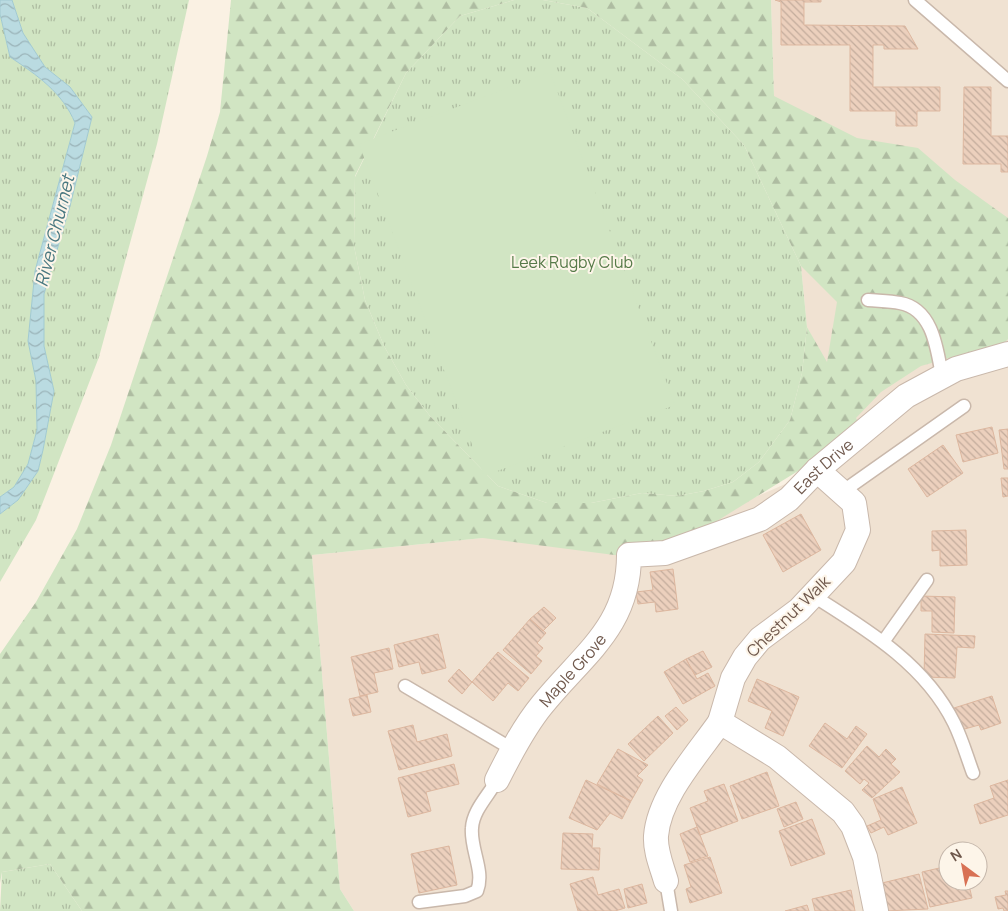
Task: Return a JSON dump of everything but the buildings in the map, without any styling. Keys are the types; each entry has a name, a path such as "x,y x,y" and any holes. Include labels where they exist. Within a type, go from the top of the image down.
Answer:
{"street":[{"name":"East Drive","path":"629,555 665,553 760,518 789,499 817,470 906,396 956,369 1008,354"},
{"name":"Chestnut Walk","path":"666,881 656,837 662,807 672,789 720,722 733,678 745,657 760,639 780,626 844,562 858,530 854,503 817,470"},
{"name":"Maple Grove","path":"498,780 512,749 541,706 599,642 613,621 623,600 629,577 629,555"},
{"path":"720,722 777,757 843,812 853,826 865,857 876,911"}],"lane":[{"path":"915,0 1008,81"},
{"path":"868,300 902,303 925,317 936,345 942,376"},
{"path":"842,492 964,406"},
{"path":"883,642 927,580"},
{"path":"812,595 883,642 925,680 954,722 973,774"},
{"path":"405,686 512,749"},
{"path":"419,902 465,896 477,891 480,884 479,870 472,828 475,814 498,780"},
{"path":"666,881 672,911"}],"shaded area":[{"path":"771,0 1008,0 1008,911 354,911 340,889 312,555 483,538 685,528 817,470 862,431 807,327 801,266 774,96"}],"green space":[{"path":"12,0 189,0 157,144 99,357 36,520 0,582 0,514 18,500 38,471 43,450 54,391 44,346 44,294 70,206 92,117 70,87 45,67 23,33"},
{"path":"231,0 514,0 460,16 406,73 355,176 354,246 365,300 384,346 406,385 430,416 498,486 547,503 591,503 642,493 677,496 704,491 733,482 759,462 790,420 802,373 807,327 827,362 837,302 801,266 744,145 682,79 587,8 543,0 771,0 774,96 857,138 918,148 955,180 1008,218 1008,339 1005,342 921,366 881,392 856,418 863,431 665,553 622,556 483,538 312,555 340,889 354,911 82,911 50,864 2,872 0,883 0,654 36,602 77,529 111,445 220,112"},
{"name":"Leek Rugby Club","path":"514,0 543,0 587,8 682,79 744,145 801,266 807,327 802,373 790,420 759,462 733,482 704,491 677,496 642,493 591,503 547,503 498,486 430,416 406,385 384,346 365,300 354,246 355,177 406,73 460,16"},
{"path":"0,14 10,57 39,78 56,94 70,112 75,123 35,271 28,341 36,381 37,430 28,464 14,487 0,497"},
{"path":"550,72 675,405 484,476 359,144"},
{"path":"50,864 82,911 0,911 2,872"}],"water":[{"name":"River Churnet","path":"0,0 12,0 23,33 45,67 70,87 92,117 70,206 44,294 44,346 54,391 43,450 38,471 18,500 0,514 0,497 14,487 28,464 37,430 36,381 28,341 35,271 75,123 70,112 56,94 39,78 10,57 0,14"}]}
